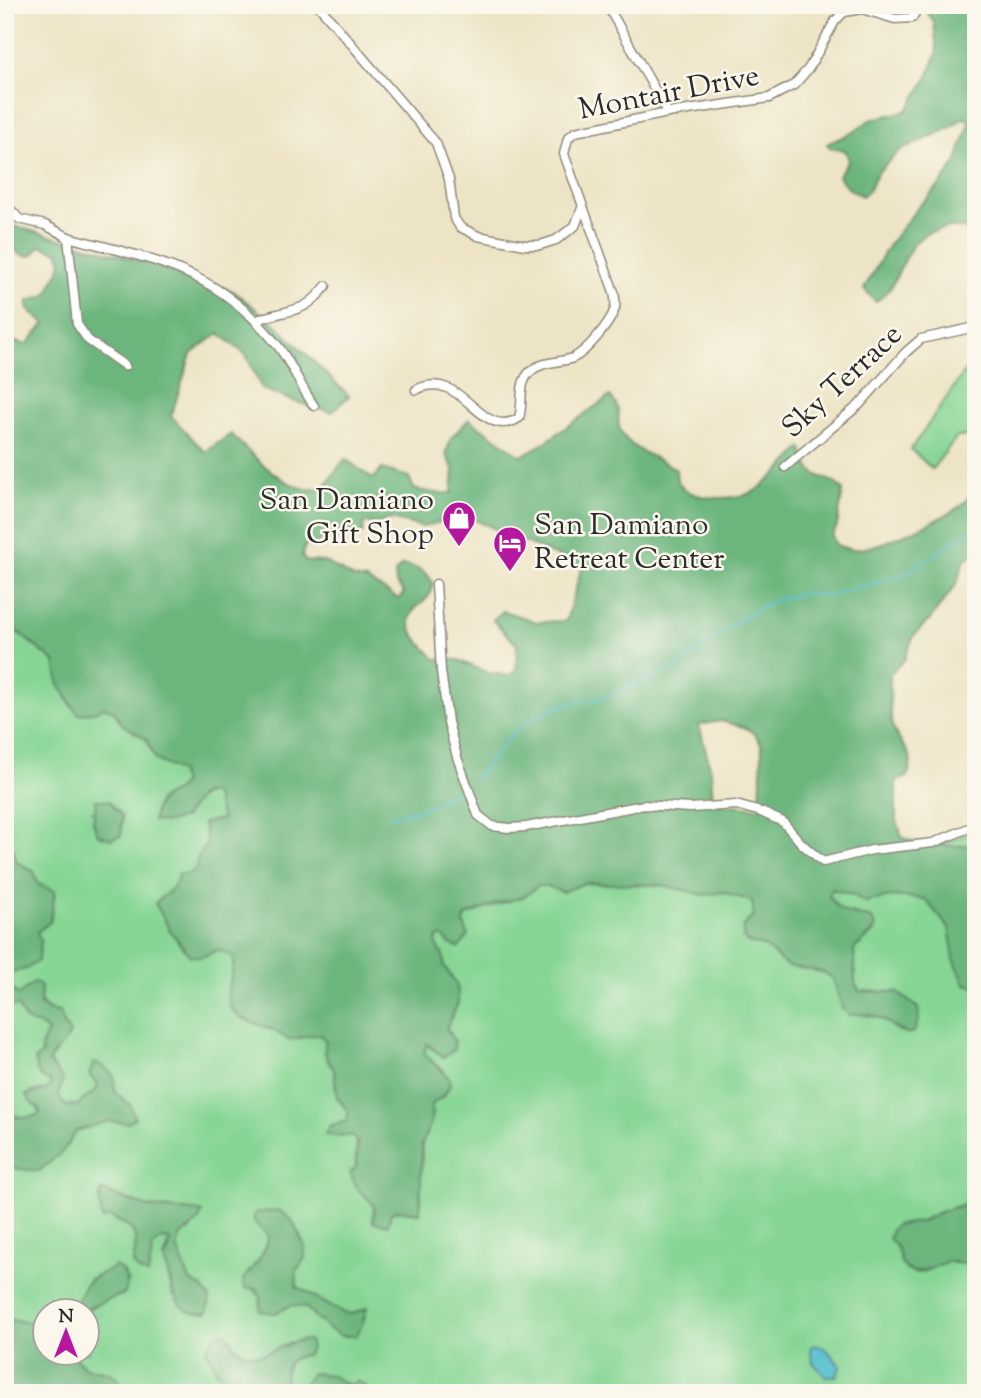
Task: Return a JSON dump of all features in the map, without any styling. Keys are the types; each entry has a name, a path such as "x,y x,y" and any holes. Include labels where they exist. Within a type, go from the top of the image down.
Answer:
{"street":[{"path":"318,5 436,143 449,179 454,218 460,227 478,236 525,245 540,245 556,240 575,226 582,208"},
{"path":"607,5 668,113"},
{"name":"Montair Drive","path":"582,208 564,154 568,138 584,129 769,98 794,85 809,68 835,21 844,12 862,9 904,20 912,18 920,5"},
{"path":"6,205 19,219 40,223 68,237 166,264 193,274 219,289 257,320 290,363 301,388 314,406"},
{"path":"416,390 438,384 450,388 496,423 509,424 519,418 523,381 530,372 540,366 573,358 585,351 608,322 615,303 614,292 582,208"},
{"path":"68,237 77,324 88,340 125,366"},
{"path":"257,320 306,306 326,286"},
{"name":"Sky Terrace","path":"785,467 859,405 921,339 976,327"},
{"path":"436,584 441,671 448,722 457,757 478,815 492,826 526,827 644,805 690,808 736,805 783,822 802,844 823,862 872,850 933,843 976,825"}],"green space":[{"path":"929,5 976,5 976,237 964,228 945,228 927,233 913,244 890,289 876,302 864,289 890,243 956,163 970,123 965,117 948,129 899,151 877,173 869,190 862,196 848,188 838,176 849,160 845,150 830,148 827,144 854,132 870,120 906,111 912,103 928,77 937,53 934,23 928,13"},
{"path":"5,219 10,225 131,258 233,291 274,323 349,396 332,412 262,389 246,355 219,333 191,354 171,416 205,452 231,434 276,475 306,489 323,488 345,459 373,479 382,469 409,477 414,489 452,493 454,470 446,454 451,438 469,419 521,456 610,396 617,407 619,427 625,439 676,469 677,480 682,487 700,496 723,498 753,492 772,478 802,448 814,473 843,490 837,526 832,536 836,545 846,549 867,548 931,522 966,501 976,482 976,551 964,561 956,585 914,635 904,660 890,674 890,712 894,732 911,762 906,778 896,781 896,818 902,837 928,845 976,845 976,986 965,984 954,959 949,928 925,899 896,896 864,902 854,895 832,889 829,895 838,907 847,913 872,919 876,927 854,949 855,983 859,991 897,992 918,1008 919,1019 914,1032 909,1033 901,1032 875,1016 849,1015 842,1008 833,978 823,972 787,966 764,946 749,943 743,938 743,926 754,916 752,901 723,892 705,895 662,885 585,883 562,892 548,886 538,886 523,897 466,916 464,923 468,936 459,948 442,936 437,938 436,945 444,957 444,966 458,992 458,1003 446,1028 455,1042 453,1051 444,1057 427,1044 424,1053 448,1077 450,1083 443,1096 432,1104 431,1122 422,1144 420,1213 398,1210 391,1213 388,1225 373,1222 373,1205 357,1188 350,1172 356,1168 358,1143 352,1136 325,1135 330,1126 347,1121 348,1111 337,1097 334,1070 324,1052 326,1041 319,1034 288,1040 281,1034 237,1014 228,999 233,956 218,950 201,957 190,956 171,932 155,903 174,887 179,874 189,874 196,868 198,857 207,843 203,823 222,819 214,794 205,793 199,797 184,818 164,823 153,821 161,800 174,793 183,783 179,771 156,760 146,739 122,724 114,711 104,707 94,712 78,714 59,685 55,662 19,633 5,632 5,342 26,345 45,324 28,309 28,301 47,295 62,264 59,252 40,246 32,256 22,255 5,245","holes":["464,515 582,567 566,621 537,622 503,611 493,620 517,645 516,670 509,676 488,673 458,660 435,659 418,640 410,625 410,619 414,610 427,598 433,585 431,579 421,571 402,565 395,573 396,583 404,593 399,599 366,580 354,578 325,562 305,561 302,555 305,546 315,545 326,538 337,540 345,533 355,538 363,532 364,523 391,519 423,527","721,721 751,731 759,740 762,747 760,808 713,803 711,770 699,725"]},
{"path":"976,355 976,435 957,437 932,469 911,449"},
{"path":"5,632 19,633 55,662 60,685 71,706 94,712 104,707 114,711 122,724 146,739 156,760 179,771 183,783 174,792 161,798 153,821 184,818 200,798 214,794 222,819 203,823 207,843 198,857 196,868 190,874 179,874 174,887 171,932 186,952 208,955 218,950 233,956 228,999 231,1008 244,1019 281,1034 288,1040 320,1034 326,1041 327,1060 334,1070 337,1097 348,1111 347,1121 330,1126 326,1135 353,1136 358,1177 374,1203 373,1222 398,1210 420,1213 422,1144 431,1122 432,1104 445,1095 444,1070 432,1063 423,1053 426,1044 444,1057 451,1034 446,1028 458,1003 456,984 444,966 444,957 436,945 436,938 442,935 450,944 468,936 463,923 466,916 521,897 538,886 548,886 562,892 585,883 662,885 705,895 723,892 753,901 754,916 748,921 743,938 749,943 764,946 808,969 823,972 833,978 842,998 853,1010 882,1018 898,1030 909,1033 914,1032 918,1008 890,996 859,991 855,983 854,949 873,933 876,927 864,917 840,910 829,895 831,889 854,895 864,902 896,896 925,899 949,927 965,984 976,986 976,1201 942,1211 920,1222 896,1225 897,1246 901,1262 910,1272 917,1273 949,1261 964,1262 976,1254 976,1393 367,1393 364,1385 350,1384 328,1375 313,1373 296,1389 272,1393 281,1386 289,1362 306,1355 290,1342 265,1353 249,1354 235,1346 230,1337 206,1350 217,1372 235,1381 245,1393 126,1393 107,1372 84,1366 102,1366 102,1303 125,1293 128,1282 123,1271 105,1272 89,1279 81,1296 32,1296 32,1323 5,1319 5,1214 12,1202 5,1189 5,1167 39,1171 63,1151 76,1131 109,1120 127,1123 130,1105 115,1092 94,1063 89,1075 97,1083 97,1089 78,1105 66,1106 58,1096 62,1080 49,1062 70,1033 59,1012 48,1009 41,1003 35,982 18,995 5,982 5,972 8,973 37,932 50,922 55,891 38,884 34,872 16,861 13,847 5,844","holes":["93,812 122,816 121,836","102,1191 148,1207 202,1212 190,1230 181,1235 177,1247 190,1281 202,1287 173,1296 164,1258 170,1240 162,1239 153,1246 148,1274 139,1271 133,1264 136,1239 131,1229 109,1216 102,1219 99,1200","257,1225 305,1247 305,1258 296,1271 297,1287 344,1313 351,1314 366,1308 362,1325 317,1319 306,1307 292,1305 275,1313 243,1280 261,1257 269,1236"]},
{"path":"96,800 109,801 122,816 121,836 111,839 98,835 93,822"},
{"path":"976,831 976,845 954,847 940,844"},
{"path":"5,844 13,847 16,861 34,872 38,884 55,891 50,922 37,932 41,942 38,961 26,969 8,973 5,972"},
{"path":"5,982 18,995 35,982 41,986 40,1004 49,1011 59,1012 70,1033 49,1062 63,1080 58,1096 66,1106 78,1105 97,1089 97,1083 89,1075 94,1063 103,1066 114,1076 115,1092 130,1105 135,1118 127,1123 109,1121 76,1131 63,1151 39,1171 5,1167 5,1114 28,1117 40,1113 39,1108 33,1105 26,1095 50,1086 50,1081 38,1074 35,1060 42,1054 41,1047 48,1032 29,1022 18,1006 9,1006 5,1013"},
{"path":"14,1004 28,1021 48,1032 41,1047 42,1078 50,1081 50,1086 45,1090 30,1092 40,1113 28,1117 5,1114 5,1013 8,1006"},
{"path":"102,1191 148,1207 202,1212 198,1222 181,1235 177,1247 190,1281 202,1287 210,1298 207,1313 194,1313 179,1304 164,1258 169,1250 170,1240 162,1239 153,1246 148,1275 139,1271 133,1264 136,1239 131,1229 109,1217 102,1219 99,1200"},
{"path":"976,1201 976,1254 964,1262 949,1261 915,1272 904,1266 894,1243 889,1239 891,1230 896,1225 920,1222 942,1211"},
{"path":"279,1210 292,1220 305,1247 305,1258 296,1271 297,1287 345,1313 352,1314 367,1308 356,1336 341,1336 305,1307 292,1305 275,1313 260,1311 261,1298 257,1289 245,1288 243,1280 261,1257 269,1237 254,1221 254,1213"},
{"path":"116,1266 126,1278 125,1293 102,1303 102,1296 79,1296 85,1285"},
{"path":"5,1319 32,1323 32,1366 84,1366 107,1372 116,1376 126,1393 5,1393"},
{"path":"224,1332 238,1350 247,1354 265,1353 309,1340 311,1349 306,1355 289,1363 285,1370 286,1380 272,1393 245,1393 235,1381 217,1372 206,1350 215,1336"},
{"path":"312,1373 331,1375 349,1387 357,1381 364,1385 367,1393 288,1393 303,1385"}],"water":[{"path":"813,1345 826,1349 832,1356 840,1367 837,1376 826,1376 813,1363 810,1349"}],"waterway":[{"path":"476,778 515,730 547,711 570,703 608,697 675,668 744,617 774,601 803,593 828,596 903,575 976,528"},
{"path":"390,816 419,810 461,790"}],"place":[{"name":"San Damiano Gift Shop","path":"459,548"},
{"name":"San Damiano Retreat Center","path":"510,573"}]}
